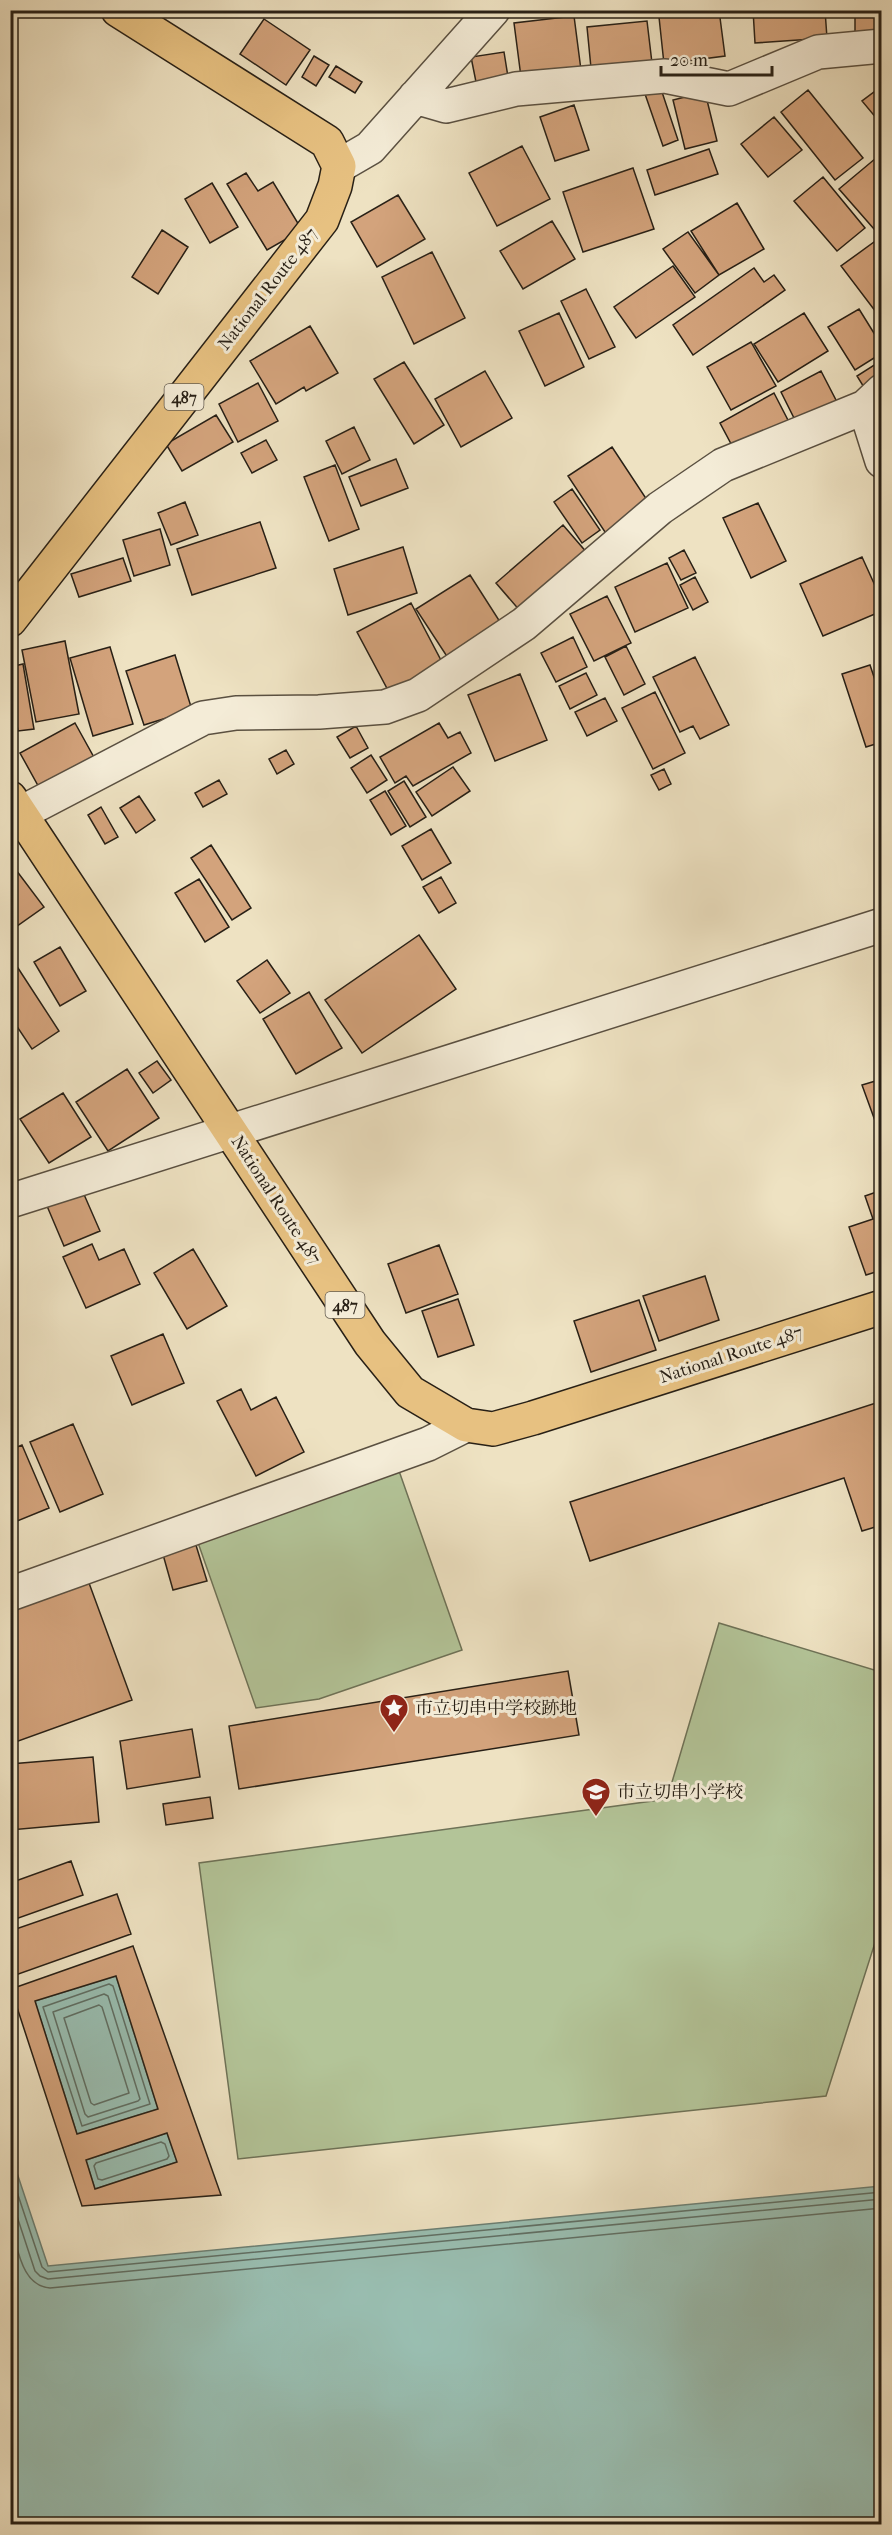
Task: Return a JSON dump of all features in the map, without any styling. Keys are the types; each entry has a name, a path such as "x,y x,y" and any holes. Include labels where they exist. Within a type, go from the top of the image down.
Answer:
{"highway":[{"path":"118,10 327,142 339,166"},
{"name":"National Route 487","path":"10,620 322,220 335,186 339,166"},
{"name":"National Route 487","path":"16,806 364,1334 410,1392 466,1425 493,1429 533,1418 882,1307"}],"street":[{"path":"339,166 369,148 494,10"},
{"path":"415,97 446,106 516,89 665,76 729,89 818,52 882,46"},
{"path":"16,806 203,718 236,713 319,712 385,707 418,695 524,624 660,508 723,465 873,399 882,462"},
{"path":"10,1201 882,925"},
{"path":"10,1594 428,1444 466,1425"}],"green space":[{"path":"398,1468 462,1650 319,1699 256,1708 196,1537"},
{"path":"719,1623 881,1672 881,1924 826,2096 238,2159 199,1863 667,1799"}],"water":[{"path":"116,1976 158,2109 77,2134 35,2001"},
{"path":"167,2133 177,2162 95,2189 86,2160"},
{"path":"10,2152 48,2266 881,2186 881,2524 11,2524"}],"building":[{"path":"719,10 725,56 664,64 659,17"},
{"path":"753,10 825,10 827,38 755,43"},
{"path":"832,10 882,10 882,37 855,38 855,16 832,16"},
{"path":"574,16 581,70 521,77 514,23"},
{"path":"264,19 310,50 286,85 240,54"},
{"path":"647,21 652,63 591,68 587,27"},
{"path":"504,52 508,77 476,82 471,57"},
{"path":"314,56 329,65 316,86 302,77"},
{"path":"336,66 362,82 355,93 329,77"},
{"path":"882,86 882,125 862,101"},
{"path":"661,89 678,140 663,146 645,94"},
{"path":"808,90 863,158 835,180 781,112"},
{"path":"705,92 717,141 685,149 673,100"},
{"path":"574,105 589,150 555,161 540,117"},
{"path":"774,117 802,150 768,177 741,144"},
{"path":"522,146 550,199 497,226 469,173"},
{"path":"709,149 718,174 655,195 647,170"},
{"path":"882,153 882,223 874,229 839,189"},
{"path":"633,168 654,229 583,252 563,192"},
{"path":"246,173 258,191 273,182 302,230 267,250 227,184"},
{"path":"823,177 865,228 837,251 794,201"},
{"path":"212,183 238,227 210,243 185,199"},
{"path":"398,195 425,239 377,267 351,222"},
{"path":"737,203 764,249 719,275 691,231"},
{"path":"552,221 575,259 523,289 500,251"},
{"path":"162,230 188,247 158,294 132,277"},
{"path":"688,232 719,275 695,293 663,249"},
{"path":"874,242 882,252 882,320 841,266"},
{"path":"432,252 465,318 414,344 382,277"},
{"path":"673,266 695,297 636,338 614,307"},
{"path":"754,268 764,282 774,275 785,290 693,355 673,325"},
{"path":"586,289 615,347 589,359 561,301"},
{"path":"859,309 882,346 882,353 855,370 828,327"},
{"path":"559,313 584,367 545,386 519,331"},
{"path":"804,313 828,351 778,382 754,344"},
{"path":"310,326 338,373 306,391 304,387 276,404 250,361"},
{"path":"751,342 776,386 731,410 707,367"},
{"path":"882,360 882,378 865,389 857,376"},
{"path":"404,362 444,425 414,444 374,379"},
{"path":"485,371 512,418 461,447 435,399"},
{"path":"821,371 838,404 797,424 781,392"},
{"path":"258,383 278,421 238,442 219,404"},
{"path":"774,393 791,426 737,455 720,423"},
{"path":"216,415 233,442 182,471 166,444"},
{"path":"354,427 370,460 342,474 326,441"},
{"path":"266,440 277,460 252,473 241,453"},
{"path":"612,447 651,506 607,535 568,476"},
{"path":"396,459 408,488 361,506 349,477"},
{"path":"335,465 359,529 329,541 304,477"},
{"path":"572,489 600,530 582,543 554,502"},
{"path":"185,502 198,535 171,545 158,513"},
{"path":"758,503 786,561 751,578 723,518"},
{"path":"260,522 276,568 192,595 177,549"},
{"path":"563,525 588,554 521,612 496,583"},
{"path":"160,529 170,565 134,576 123,540"},
{"path":"403,547 417,593 348,615 334,569"},
{"path":"684,550 696,573 681,580 669,558"},
{"path":"862,557 882,601 882,611 823,636 800,584"},
{"path":"123,558 131,581 79,597 71,574"},
{"path":"667,563 688,608 635,632 615,587"},
{"path":"470,575 502,625 448,658 416,609"},
{"path":"695,577 708,602 693,610 680,585"},
{"path":"607,596 631,643 594,661 570,614"},
{"path":"411,603 444,666 390,694 357,632"},
{"path":"573,637 587,667 556,682 541,653"},
{"path":"65,641 79,714 36,722 22,650"},
{"path":"626,646 645,684 624,695 605,657"},
{"path":"110,647 133,724 93,736 70,658"},
{"path":"175,655 192,710 144,725 126,671"},
{"path":"695,657 729,725 700,739 693,726 680,732 653,677"},
{"path":"23,664 34,729 18,731 10,683 10,667"},
{"path":"870,665 880,695 882,694 882,742 866,747 842,674"},
{"path":"586,673 597,695 570,709 559,686"},
{"path":"520,674 547,740 495,761 468,695"},
{"path":"655,692 685,753 653,769 622,708"},
{"path":"605,698 617,721 587,736 575,712"},
{"path":"75,723 96,761 41,791 20,753"},
{"path":"439,723 448,738 460,732 471,753 413,786 406,776 395,783 380,757"},
{"path":"356,726 368,748 350,758 337,737"},
{"path":"286,750 294,764 277,774 269,759"},
{"path":"371,755 387,780 367,793 351,768"},
{"path":"453,767 470,791 432,816 416,792"},
{"path":"664,769 671,784 659,790 651,775"},
{"path":"219,780 227,794 203,807 195,793"},
{"path":"404,781 426,817 410,827 388,791"},
{"path":"385,791 406,826 391,835 370,800"},
{"path":"139,796 155,820 136,833 120,808"},
{"path":"101,807 118,837 105,844 88,815"},
{"path":"431,829 451,863 422,880 402,846"},
{"path":"211,845 251,908 232,920 191,858"},
{"path":"10,862 44,907 10,931"},
{"path":"441,877 456,903 439,913 423,887"},
{"path":"199,879 229,927 205,942 175,893"},
{"path":"419,935 456,989 362,1053 325,1000"},
{"path":"60,947 86,991 60,1006 34,962"},
{"path":"267,960 290,993 260,1013 237,981"},
{"path":"18,968 59,1031 32,1049 10,1016 10,973"},
{"path":"309,992 342,1048 296,1074 263,1019"},
{"path":"157,1061 171,1080 153,1093 139,1073"},
{"path":"127,1069 159,1118 108,1151 76,1102"},
{"path":"882,1079 882,1140 862,1085"},
{"path":"63,1093 91,1137 49,1163 20,1119"},
{"path":"79,1183 100,1231 64,1246 44,1199"},
{"path":"882,1190 882,1270 866,1275 849,1227 873,1219 865,1196"},
{"path":"92,1244 99,1260 124,1249 140,1284 86,1308 63,1257"},
{"path":"439,1245 458,1294 406,1313 388,1264"},
{"path":"193,1249 227,1306 187,1329 154,1273"},
{"path":"705,1276 719,1320 659,1341 643,1296"},
{"path":"458,1299 474,1345 438,1357 422,1311"},
{"path":"639,1300 656,1350 591,1372 574,1321"},
{"path":"163,1334 184,1383 132,1405 111,1356"},
{"path":"241,1389 251,1410 276,1397 304,1452 256,1476 217,1401"},
{"path":"882,1401 882,1525 862,1531 844,1478 590,1561 570,1502"},
{"path":"73,1424 103,1494 60,1512 30,1442"},
{"path":"22,1445 49,1508 10,1524 10,1450"},
{"path":"195,1542 207,1581 173,1590 162,1551"},
{"path":"89,1583 132,1700 10,1744 10,1611"},
{"path":"568,1671 579,1735 239,1789 229,1726"},
{"path":"192,1729 200,1777 127,1789 120,1741"},
{"path":"93,1757 99,1822 10,1830 10,1764"},
{"path":"210,1797 213,1818 166,1825 163,1804"},
{"path":"71,1861 83,1895 10,1921 10,1883"},
{"path":"117,1894 131,1934 10,1977 10,1931"},
{"path":"133,1946 221,2195 82,2206 11,1989","holes":["116,1976 158,2109 77,2134 35,2001","167,2133 177,2162 95,2189 86,2160"]}],"place":[{"name":"市立切串中学校跡地","path":"394,1734"},
{"name":"市立切串小学校","path":"596,1818"}]}
